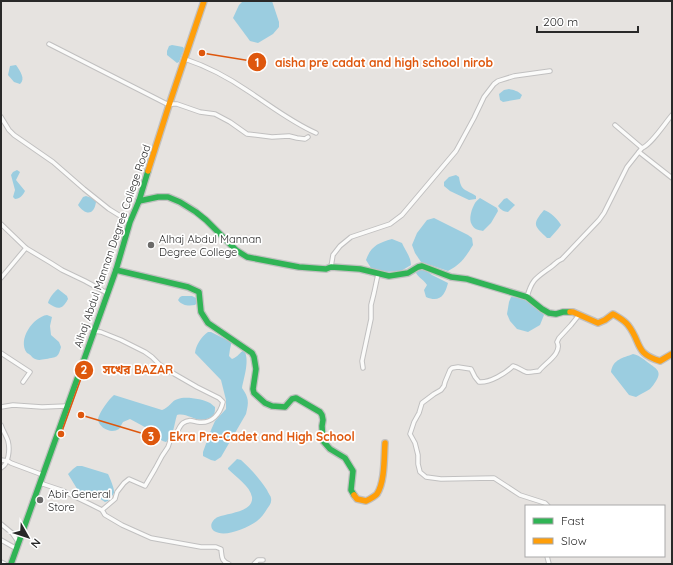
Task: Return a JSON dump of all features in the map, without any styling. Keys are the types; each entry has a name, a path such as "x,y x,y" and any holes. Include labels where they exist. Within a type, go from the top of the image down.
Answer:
{"street":[{"name":"Alhaj Abdul Mannan Degree College Road","path":"11,564 116,270 130,222 204,1"},
{"path":"49,44 169,105 177,104 200,112 215,114 247,134 272,137 289,136 305,139 308,137"},
{"path":"185,59 212,70 248,90 288,119 316,133"},
{"path":"331,267 333,256 340,246 351,237 390,224 402,216 462,142 484,97 494,84 498,81 514,76 550,71"},
{"path":"527,297 532,283 536,278 557,261 562,259 604,214 627,167 642,148 646,147 672,114"},
{"path":"1,117 14,135 53,162 104,204 130,222"},
{"path":"615,125 642,148"},
{"path":"639,152 672,178"},
{"path":"138,201 158,197 168,198 180,202 206,220 236,250 247,257 299,267 360,269 389,276 408,273 418,266 422,266 451,277 467,279 527,297 549,313 556,314 573,312 598,323 613,314 628,324 644,354 650,358 660,361 672,354"},
{"path":"1,224 26,248 62,270 107,293"},
{"path":"1,278 26,248"},
{"path":"116,270 188,287 199,292 201,298 201,312 208,323 252,353 256,369 253,389 258,398 272,406 285,408 292,399 296,398 320,412 323,420 323,442 330,449 345,458 349,464 353,471 351,490 358,499 366,501 375,496 377,493 382,480 385,442"},
{"path":"363,368 362,361 371,319 378,274"},
{"path":"547,505 545,503 520,496 494,478 441,479 426,477 420,472 418,464 418,451 410,434 422,402 441,390 452,368 458,367 472,369 479,382 493,379 506,372 512,366 527,372 539,371 554,356 558,347 557,342 559,338 579,315"},
{"path":"94,331 101,332 121,340 145,352 159,364 188,383 219,398 223,402 221,411 212,420 206,422 191,420 182,424 175,437 171,438 168,447 145,486 129,479 117,492 115,499 102,510"},
{"path":"1,353 30,372 23,382"},
{"path":"1,407 13,405 42,407 67,406"},
{"path":"1,425 9,443 8,461 4,467 1,468"},
{"path":"1,460 8,461 43,475"},
{"path":"40,482 61,490 102,510 104,515 122,526 151,538 221,549 222,559 225,563 229,564"},
{"path":"1,524 12,533 19,542"},
{"path":"1,540 17,549"},
{"path":"254,564 258,560 263,560"},
{"path":"1,562 5,564"}],"water":[{"path":"243,1 272,1 279,22 279,27 273,34 258,43 250,41 233,18 239,5"},
{"path":"172,45 183,47 184,49 179,62 177,63 167,55 169,46"},
{"path":"16,65 21,72 22,82 20,84 14,82 8,75 10,66"},
{"path":"509,89 522,95 520,99 503,102 500,100 499,94 504,90"},
{"path":"17,170 20,172 16,180 25,191 21,196 15,199 13,197 15,190 11,175"},
{"path":"456,175 459,177 464,190 476,196 476,199 469,200 450,191 444,186 444,182 449,177"},
{"path":"86,196 92,198 96,202 95,207 91,212 83,211 78,205 83,197"},
{"path":"480,198 497,208 498,211 491,223 483,231 474,227 470,220 475,202"},
{"path":"507,198 515,205 508,212 502,210 498,206 504,199"},
{"path":"544,210 554,216 561,225 550,238 547,238 536,225 537,219"},
{"path":"434,218 472,238 473,245 465,257 460,263 448,271 421,262 412,245 417,233 427,220"},
{"path":"392,239 402,243 409,256 411,265 401,271 385,272 371,268 366,260 370,251 379,244"},
{"path":"417,269 424,269 448,283 441,297 431,299 426,297 424,290 427,285 416,273"},
{"path":"58,289 67,296 68,299 60,308 54,307 48,303 49,299"},
{"path":"182,296 192,296 196,298 197,303 195,305 184,304 178,300"},
{"path":"511,297 521,298 538,308 544,315 540,325 528,332 517,329 510,321 507,314"},
{"path":"47,315 52,317 50,326 51,335 59,342 61,347 59,353 53,358 37,360 27,353 24,348 25,336 32,324"},
{"path":"208,332 231,342 229,356 232,359 244,350 246,354 246,369 242,388 248,400 246,414 221,457 215,461 203,456 203,452 215,421 226,409 226,400 221,380 195,353 199,341"},
{"path":"633,354 653,366 659,373 658,378 651,388 636,397 629,395 611,372 616,362"},
{"path":"114,395 162,410 167,408 172,402 181,398 194,398 211,403 215,407 215,412 210,418 200,420 185,415 177,415 171,437 166,442 161,440 155,433 130,419 123,422 119,429 115,431 103,428 98,422 99,416 104,406"},
{"path":"237,459 241,460 258,478 270,495 271,501 262,516 253,524 230,533 219,533 214,531 211,527 214,519 245,509 252,502 249,489 228,469"},
{"path":"77,466 82,466 108,474 114,494 108,501 105,502 91,493 79,492 68,474"}],"traffic: fast":[{"path":"11,564 116,270 130,222 139,201 148,171"},
{"path":"139,201 158,197 168,197 180,202 206,220 236,250 247,257 299,267 360,269 389,276 408,273 422,266 451,277 467,279 527,297 549,313 556,314 570,312"},
{"path":"116,270 188,287 199,292 201,312 208,323 252,353 256,369 253,389 254,393 265,403 272,406 285,407 292,399 296,398 320,412 323,420 323,441 330,449 345,458 353,471 351,490 354,495"}],"traffic: slow":[{"path":"148,171 204,1"},
{"path":"570,312 598,323 613,314 628,325 642,351 646,355 660,361 672,354"},
{"path":"354,495 357,499 366,501 377,494 380,489 383,476 385,443"}],"place":[{"name":"aisha pre cadat and high school nirob","path":"202,53"},
{"name":"Alhaj Abdul Mannan Degree College","path":"151,245"},
{"name":"Ekra Pre-Cadet and High School","path":"81,415"},
{"name":"সখের BAZAR","path":"61,434"},
{"name":"Abir General Store","path":"40,500"}]}
